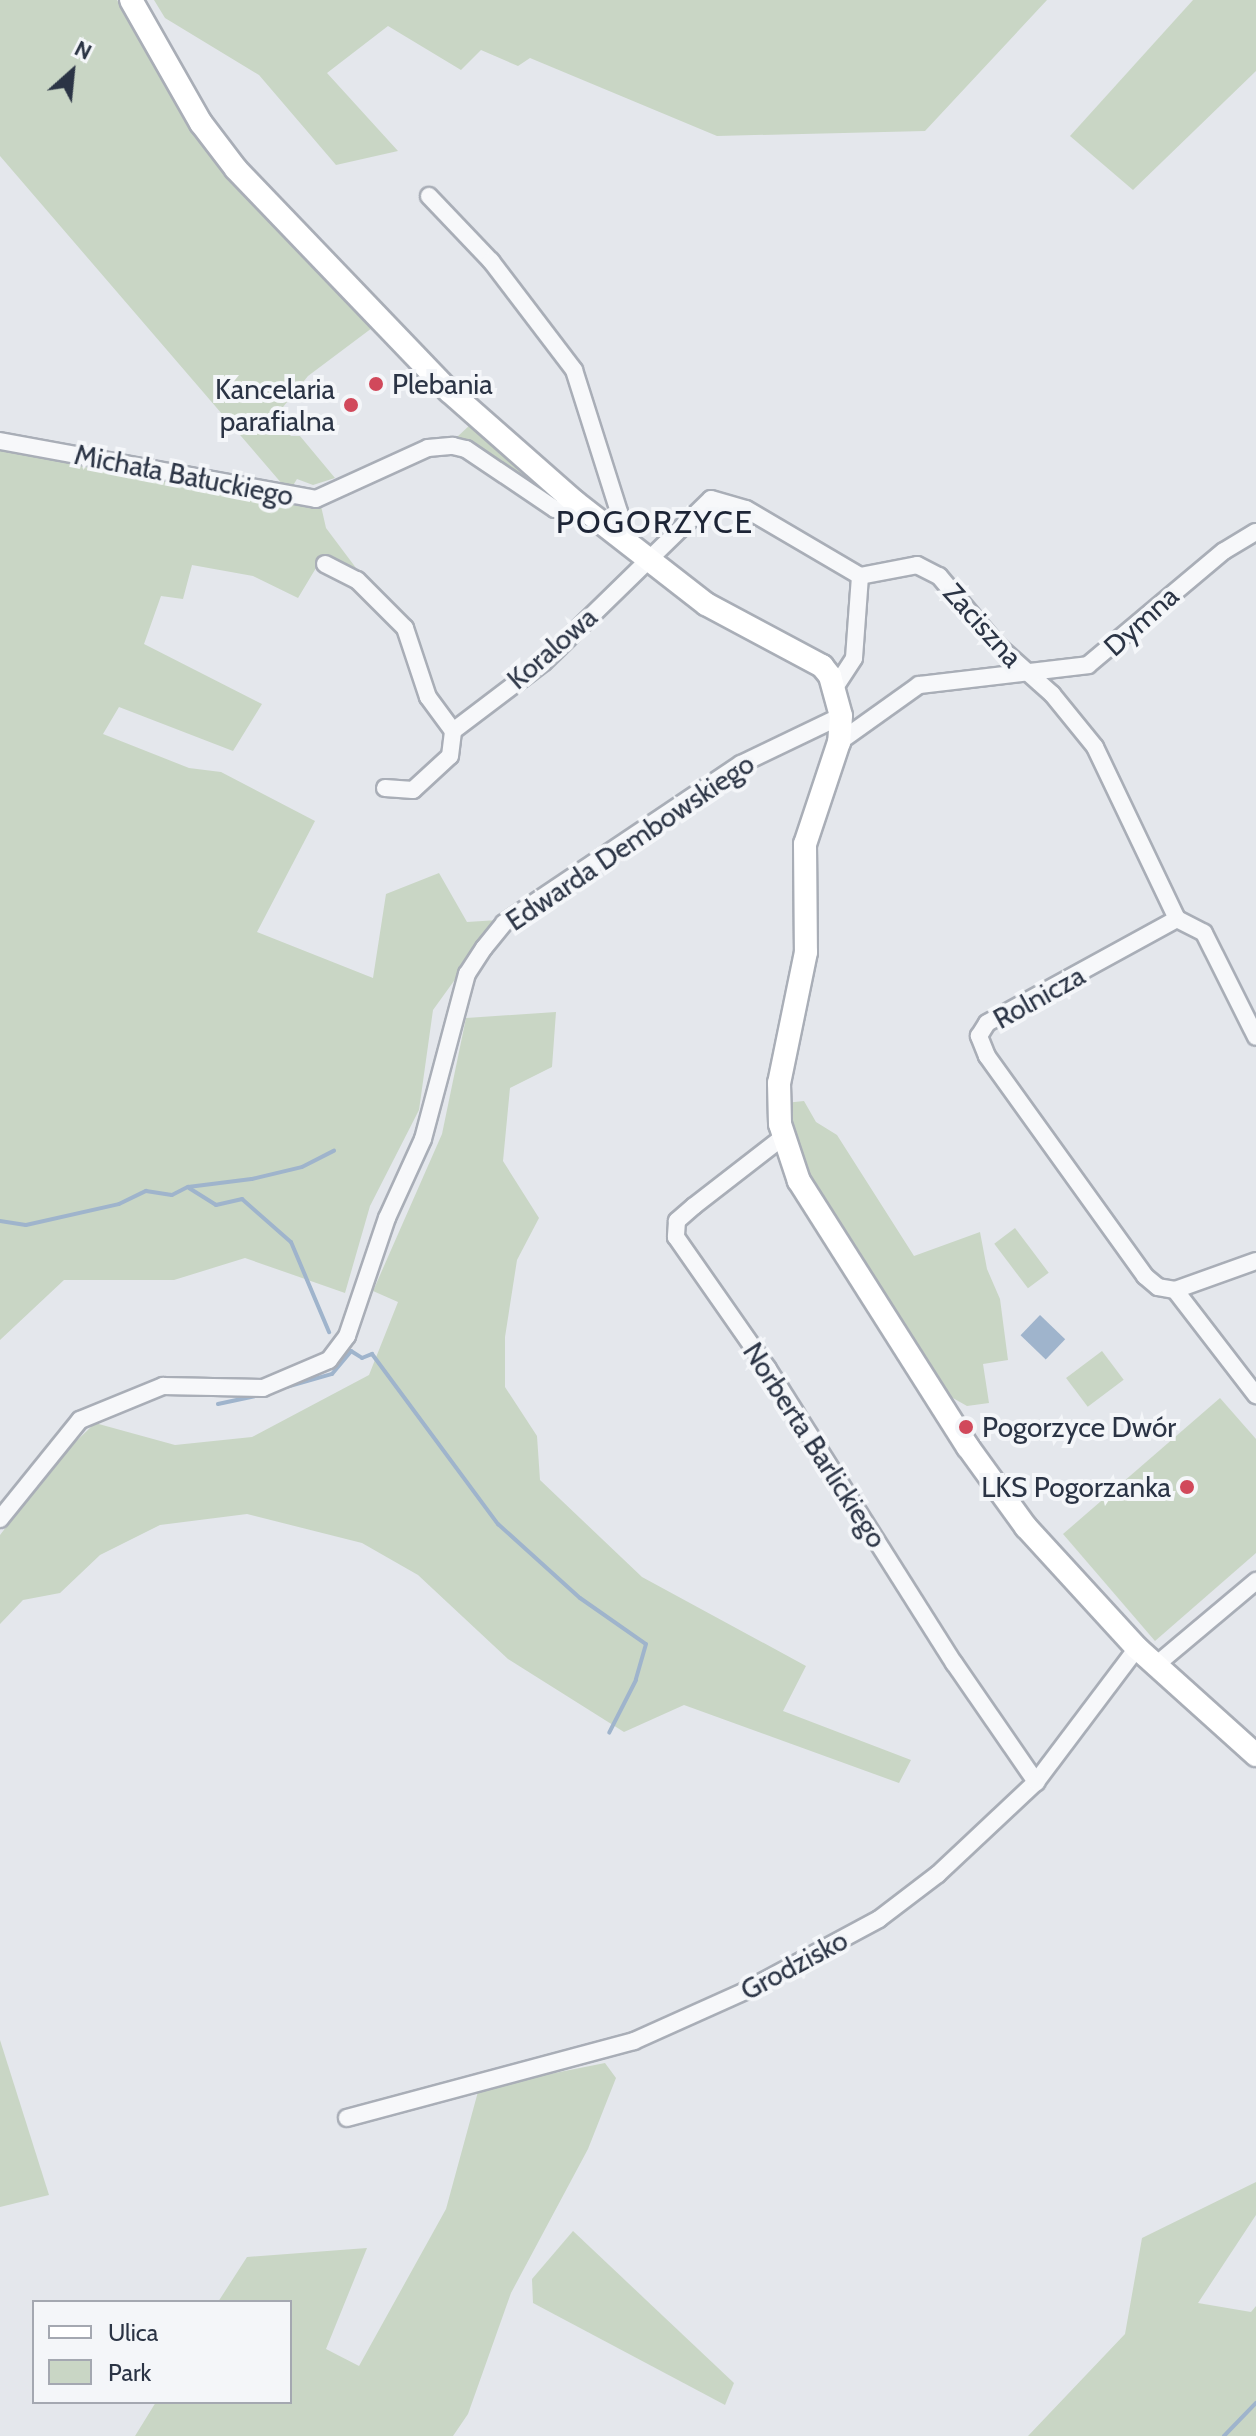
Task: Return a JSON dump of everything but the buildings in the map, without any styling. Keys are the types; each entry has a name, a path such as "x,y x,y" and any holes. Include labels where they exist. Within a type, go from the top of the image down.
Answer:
{"street":[{"path":"131,0 201,123 236,169 449,391 575,502 647,560 706,604 822,666 836,686 841,716 839,742 805,844 806,952 779,1083 783,1137 820,1218 867,1281 968,1447 1030,1532 1137,1648 1256,1755"},
{"path":"429,196 491,261 574,370 619,512 611,530"},
{"name":"Michała Bałuckiego","path":"0,441 316,499 428,448 453,446 478,456 555,509 570,509 575,502"},
{"path":"647,560 711,499 746,509 860,576 854,658 836,686"},
{"name":"Dymna","path":"839,742 919,685 1062,671 1105,656 1143,615 1224,551 1256,532"},
{"name":"Koralowa","path":"453,731 544,662 647,560"},
{"path":"325,564 357,580 405,628 428,697 453,731 450,756 413,790 385,788"},
{"name":"Zaciszna","path":"860,576 917,565 939,576 1027,673 1052,694 1095,747 1177,919"},
{"name":"Edwarda Dembowskiego","path":"0,1519 80,1420 163,1386 263,1388 329,1360 347,1336 387,1218 423,1139 467,974 484,948 504,923 741,764 841,716"},
{"path":"1177,919 1204,933 1256,1037"},
{"name":"Rolnicza","path":"1175,1290 1158,1287 1145,1276 987,1056 979,1036 987,1023 1177,919"},
{"name":"Norberta Barlickiego","path":"783,1137 677,1221 676,1237 768,1369 954,1663 1036,1782"},
{"path":"1256,1261 1175,1290 1256,1395"},
{"path":"1156,1665 1256,1581"},
{"name":"Grodzisko","path":"347,2118 614,2048 745,1991 879,1919 938,1874 1036,1782 1137,1648"}],"green space":[{"path":"0,0 117,0 190,116 372,328 308,376 275,417 291,436 300,436 335,478 313,485 297,479 292,487 283,485 0,156"},
{"path":"154,0 1047,0 925,131 717,136 530,58 518,66 481,50 461,70 388,26 327,73 398,151 336,165 259,75 165,18"},
{"path":"1193,0 1256,0 1256,71 1133,190 1070,136"},
{"path":"471,424 552,492 545,496 456,438"},
{"path":"0,447 321,506 326,528 362,576 322,558 298,598 253,576 192,565 183,599 161,596 144,644 262,704 233,751 119,707 103,734 189,768 221,772 315,821 257,932 373,978 386,894 439,873 467,922 498,920 433,1010 419,1110 370,1206 345,1293 245,1258 174,1280 64,1280 0,1340"},
{"path":"556,1012 552,1067 510,1088 503,1161 539,1218 517,1260 505,1337 505,1387 537,1436 540,1480 642,1577 806,1666 783,1711 911,1760 899,1783 684,1705 624,1732 508,1659 418,1575 362,1543 247,1514 160,1525 100,1555 60,1593 23,1600 0,1624 0,1535 61,1456 95,1423 175,1445 252,1437 369,1375 398,1302 373,1291 442,1134 466,1018"},
{"path":"804,1101 816,1122 837,1135 914,1256 980,1232 987,1269 1000,1299 1008,1360 983,1364 989,1403 967,1406 944,1393 800,1164 785,1103"},
{"path":"1015,1228 1049,1273 1028,1288 994,1244"},
{"path":"1102,1351 1124,1380 1088,1407 1066,1378"},
{"name":"LKS Pogorzanka","path":"1220,1398 1256,1439 1256,1553 1155,1641 1063,1534"},
{"path":"0,2040 49,2195 0,2207"},
{"path":"605,2063 616,2078 588,2149 511,2293 468,2414 453,2436 135,2436 155,2404 292,2404 292,2300 219,2300 247,2257 367,2248 326,2349 359,2366 446,2209 479,2088"},
{"path":"1256,2182 1256,2215 1198,2303 1251,2312 1256,2306 1256,2436 1028,2436 1125,2334 1142,2238"},
{"path":"573,2231 734,2383 725,2405 533,2303 532,2279"}],"water":[{"path":"1040,1315 1065,1339 1046,1359 1021,1335"}],"waterway":[{"path":"0,1221 26,1225 119,1204 146,1191 172,1195 188,1187 252,1179 302,1167 334,1151"},
{"path":"189,1188 216,1205 242,1199 291,1242 329,1332"},
{"path":"286,1387 332,1374 351,1351 362,1358 372,1354 498,1524 580,1598 646,1644 636,1680 609,1733"},
{"path":"218,1404 274,1392"},
{"path":"1224,2436 1256,2403"}],"place":[{"name":"Plebania","path":"376,384"},
{"name":"Kancelaria parafialna","path":"351,405"},
{"name":"Pogorzyce Dwór","path":"966,1427"},
{"name":"LKS Pogorzanka","path":"1187,1487"}],"district":[{"name":"POGORZYCE","path":"655,522"}]}
